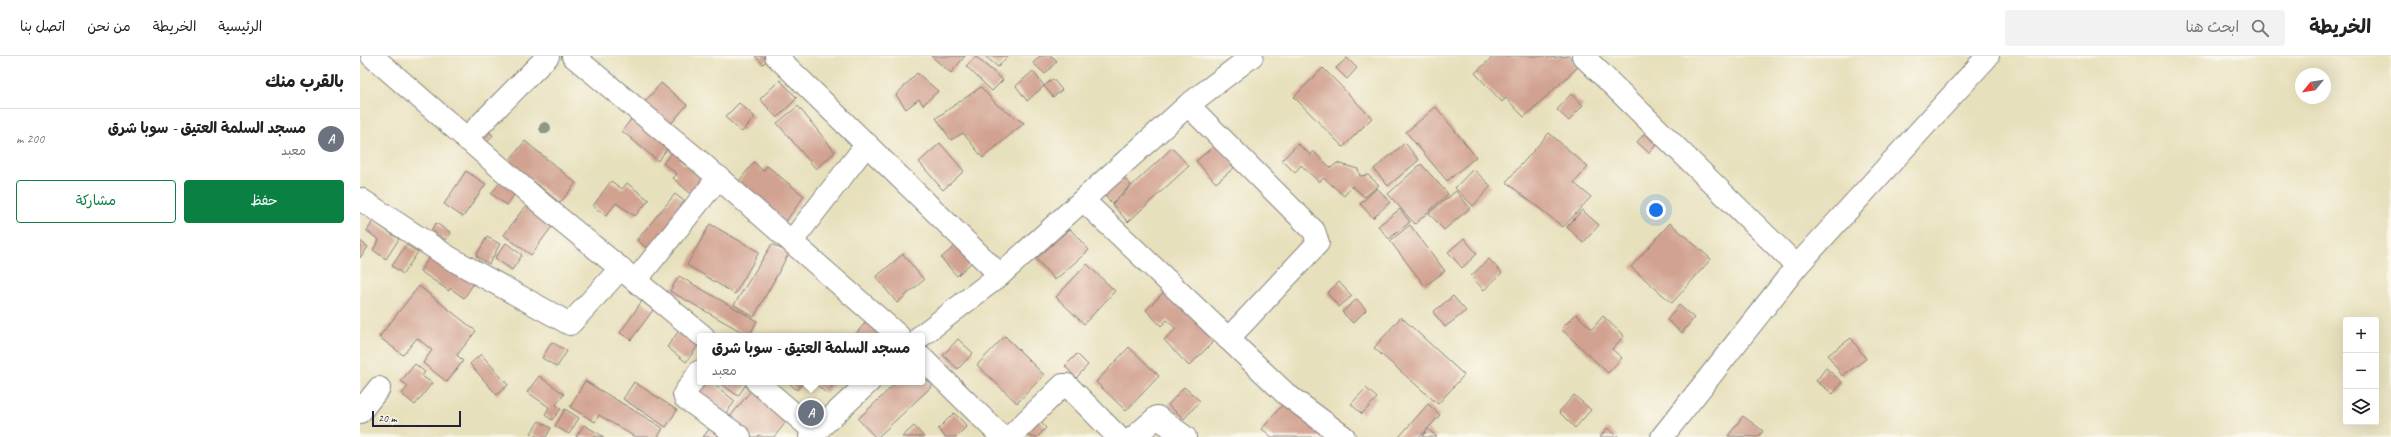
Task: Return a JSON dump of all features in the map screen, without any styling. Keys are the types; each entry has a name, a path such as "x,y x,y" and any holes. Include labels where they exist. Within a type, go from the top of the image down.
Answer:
{"street":[{"path":"372,56 466,139 699,333"},
{"path":"466,139 548,56"},
{"path":"573,56 719,178 896,333"},
{"path":"776,56 797,63 867,144 1000,275"},
{"path":"925,333 1000,275 1188,105 1252,56"},
{"path":"1583,56 1797,266"},
{"path":"1662,437 1797,266 1988,56"},
{"path":"1188,105 1314,231 1318,242 1228,339"},
{"path":"792,241 867,144"},
{"path":"360,199 450,258 570,324 628,274 719,178"},
{"path":"1083,200 1286,394 1344,437"},
{"path":"925,361 1002,437"},
{"path":"697,374 685,390 684,394 686,398 740,437"},
{"path":"760,385 812,434 866,385"},
{"path":"1010,437 1063,385 1067,385 1118,437"},
{"path":"360,412 379,388"},
{"path":"1134,437 1157,417 1185,437"}],"building":[{"path":"755,56 772,56 763,64"},
{"path":"931,56 965,56 951,73"},
{"path":"985,56 1008,56 998,67"},
{"path":"1040,56 1052,56 1057,61 1045,74 1033,63"},
{"path":"1494,56 1546,56 1548,58 1569,56 1578,67 1524,117 1506,98 1502,102 1475,73"},
{"path":"976,57 1003,80 992,91 966,66"},
{"path":"1347,58 1357,68 1347,79 1336,68"},
{"path":"1323,68 1372,118 1343,147 1294,97"},
{"path":"1033,71 1044,86 1027,101 1016,86"},
{"path":"917,73 938,91 923,105 919,99 906,109 896,95"},
{"path":"1053,79 1062,90 1053,97 1044,86"},
{"path":"780,80 797,98 777,118 760,99"},
{"path":"661,83 687,105 669,126 644,103"},
{"path":"981,87 997,105 1024,123 983,158 963,133 951,140 936,118"},
{"path":"1571,94 1583,105 1569,121 1557,110"},
{"path":"739,103 755,117 742,132 725,117"},
{"path":"798,106 835,152 816,169 777,123"},
{"path":"1436,107 1476,157 1447,181 1406,132"},
{"path":"636,113 685,153 679,160 685,165 688,161 707,176 691,194 673,178 677,174 663,163 672,153 667,149 658,161 622,131"},
{"path":"486,130 493,135 486,144 479,139"},
{"path":"1549,133 1588,167 1574,183 1591,197 1563,227 1506,182"},
{"path":"1645,133 1656,145 1649,153 1637,142"},
{"path":"525,141 576,183 560,203 509,161"},
{"path":"940,143 964,171 943,190 919,162"},
{"path":"1405,143 1419,160 1388,186 1374,169"},
{"path":"1216,144 1236,166 1216,183 1196,161"},
{"path":"1298,144 1311,155 1313,151 1331,168 1337,163 1358,169 1360,176 1368,175 1379,185 1365,197 1352,186 1344,196 1324,178 1319,182 1301,165 1295,173 1282,160"},
{"path":"1172,148 1189,166 1128,222 1112,204"},
{"path":"754,162 763,171 767,166 804,196 783,226 736,185"},
{"path":"1421,164 1448,194 1415,224 1388,194"},
{"path":"1473,169 1491,186 1473,206 1455,188"},
{"path":"466,171 486,184 463,217 444,204"},
{"path":"1122,176 1131,185 1112,203 1103,194"},
{"path":"501,181 516,192 507,205 491,194"},
{"path":"611,181 622,189 627,183 649,200 635,216 616,203 606,216 593,206"},
{"path":"1377,188 1390,202 1373,218 1360,204"},
{"path":"1456,191 1470,208 1444,230 1429,213"},
{"path":"675,194 689,205 650,251 637,240"},
{"path":"526,205 553,225 531,255 504,235"},
{"path":"1400,209 1410,222 1389,239 1378,226"},
{"path":"1582,210 1599,225 1583,243 1567,227"},
{"path":"373,221 399,239 386,259 373,250 379,240 367,231"},
{"path":"436,223 451,233 446,240 431,230"},
{"path":"1670,223 1711,259 1672,303 1631,267"},
{"path":"710,224 759,252 735,294 687,265"},
{"path":"1410,225 1445,271 1425,286 1390,241"},
{"path":"1070,229 1089,250 1055,280 1036,259"},
{"path":"487,237 500,244 489,264 476,256"},
{"path":"1464,238 1477,254 1462,268 1448,252"},
{"path":"360,241 368,247 360,258"},
{"path":"506,243 522,255 512,270 495,258"},
{"path":"772,244 789,253 754,317 734,305"},
{"path":"957,244 973,261 957,276 941,258"},
{"path":"406,245 418,252 403,274 392,266"},
{"path":"434,251 476,280 464,298 450,288 449,291 420,271"},
{"path":"903,254 924,280 897,303 876,277"},
{"path":"1489,259 1502,273 1484,290 1471,276"},
{"path":"1087,264 1115,291 1084,324 1056,297"},
{"path":"679,276 757,321 751,333 744,333 670,291"},
{"path":"1339,282 1352,296 1339,307 1327,293"},
{"path":"419,286 476,331 457,355 463,361 447,382 423,363 432,350 417,338 403,355 379,337"},
{"path":"1164,292 1180,308 1184,304 1217,338 1189,366 1164,340 1176,329 1167,320 1161,326 1146,310"},
{"path":"1453,296 1466,311 1445,327 1433,312"},
{"path":"1357,299 1366,310 1353,323 1342,312"},
{"path":"642,301 653,310 631,340 620,333"},
{"path":"1679,305 1694,318 1682,333 1667,320"},
{"path":"1576,314 1592,329 1603,316 1624,336 1612,349 1622,358 1608,373 1561,329"},
{"path":"870,317 885,331 883,333 857,333"},
{"path":"1401,317 1464,375 1438,404 1374,348"},
{"path":"679,331 697,345 686,362 667,347"},
{"path":"1005,336 1044,375 1017,403 977,365"},
{"path":"1851,338 1866,359 1842,376 1828,355"},
{"path":"958,339 973,353 958,369 943,355"},
{"path":"552,342 567,351 557,367 542,358"},
{"path":"1129,347 1159,376 1126,411 1096,382"},
{"path":"481,354 508,385 497,395 470,364"},
{"path":"1077,354 1088,365 1076,378 1065,366"},
{"path":"415,364 425,372 422,376 432,383 415,405 402,394 408,386 401,381"},
{"path":"1826,368 1842,382 1833,394 1816,381"},
{"path":"539,376 564,394 556,405 561,409 552,420 545,415 549,407 527,392"},
{"path":"925,378 932,386 878,437 875,437 858,419 894,385 925,385"},
{"path":"585,381 663,428 658,437 635,437 599,415 595,422 570,407"},
{"path":"634,382 677,410 666,427 623,399"},
{"path":"704,385 715,385 735,401 724,416 697,394"},
{"path":"723,385 746,385 738,396"},
{"path":"791,385 801,385 797,390"},
{"path":"817,385 833,385 826,393"},
{"path":"1184,387 1200,401 1184,419 1168,405"},
{"path":"753,388 790,417 774,437 762,437 759,435 758,437 745,437 726,422"},
{"path":"1366,388 1377,398 1362,414 1351,404"},
{"path":"1574,395 1591,410 1575,428 1559,412"},
{"path":"1288,398 1335,437 1272,437 1262,429"},
{"path":"1428,404 1440,415 1420,437 1399,437"},
{"path":"565,409 579,418 569,434 555,426"},
{"path":"954,413 967,426 956,437 945,437 938,429"},
{"path":"1743,416 1763,431 1758,437 1728,436"},
{"path":"1036,417 1046,428 1037,437 1030,437 1023,429"},
{"path":"539,421 551,428 546,437 538,437 531,433"},
{"path":"584,425 604,437 576,437"},
{"path":"914,426 924,437 902,437"},
{"path":"710,428 721,437 703,437"},
{"path":"1607,428 1619,437 1600,437"},
{"path":"1428,429 1437,437 1422,437"}],"place":[{"name":"مسجد السلمة العتيق - سوبا شرق","path":"811,413"}]}
